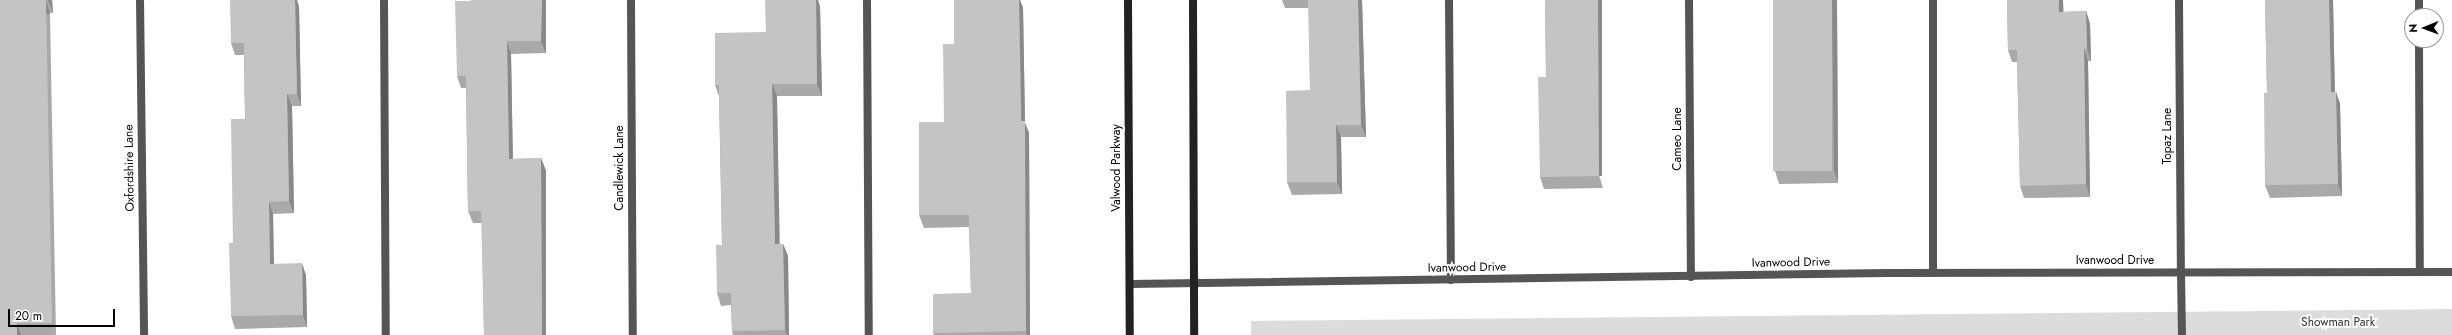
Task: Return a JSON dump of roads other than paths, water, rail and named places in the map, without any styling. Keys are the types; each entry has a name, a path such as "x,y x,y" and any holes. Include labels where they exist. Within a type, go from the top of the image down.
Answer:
{"main road":[{"name":"Valwood Parkway","path":"1128,0 1130,335"},
{"path":"1193,0 1194,335"}],"street":[{"name":"Oxfordshire Lane","path":"140,0 144,335"},
{"path":"384,0 386,335"},
{"name":"Candlewick Lane","path":"631,0 633,335"},
{"path":"867,0 868,335"},
{"path":"1449,0 1451,280"},
{"name":"Cameo Lane","path":"1689,0 1691,277"},
{"path":"1933,0 1933,273"},
{"name":"Topaz Lane","path":"2179,0 2182,335"},
{"path":"2420,48 2420,272"},
{"name":"Ivanwood Drive","path":"1130,284 1933,273 2452,272"}],"park label":[{"name":"Showman Park","path":"2338,323"}]}
